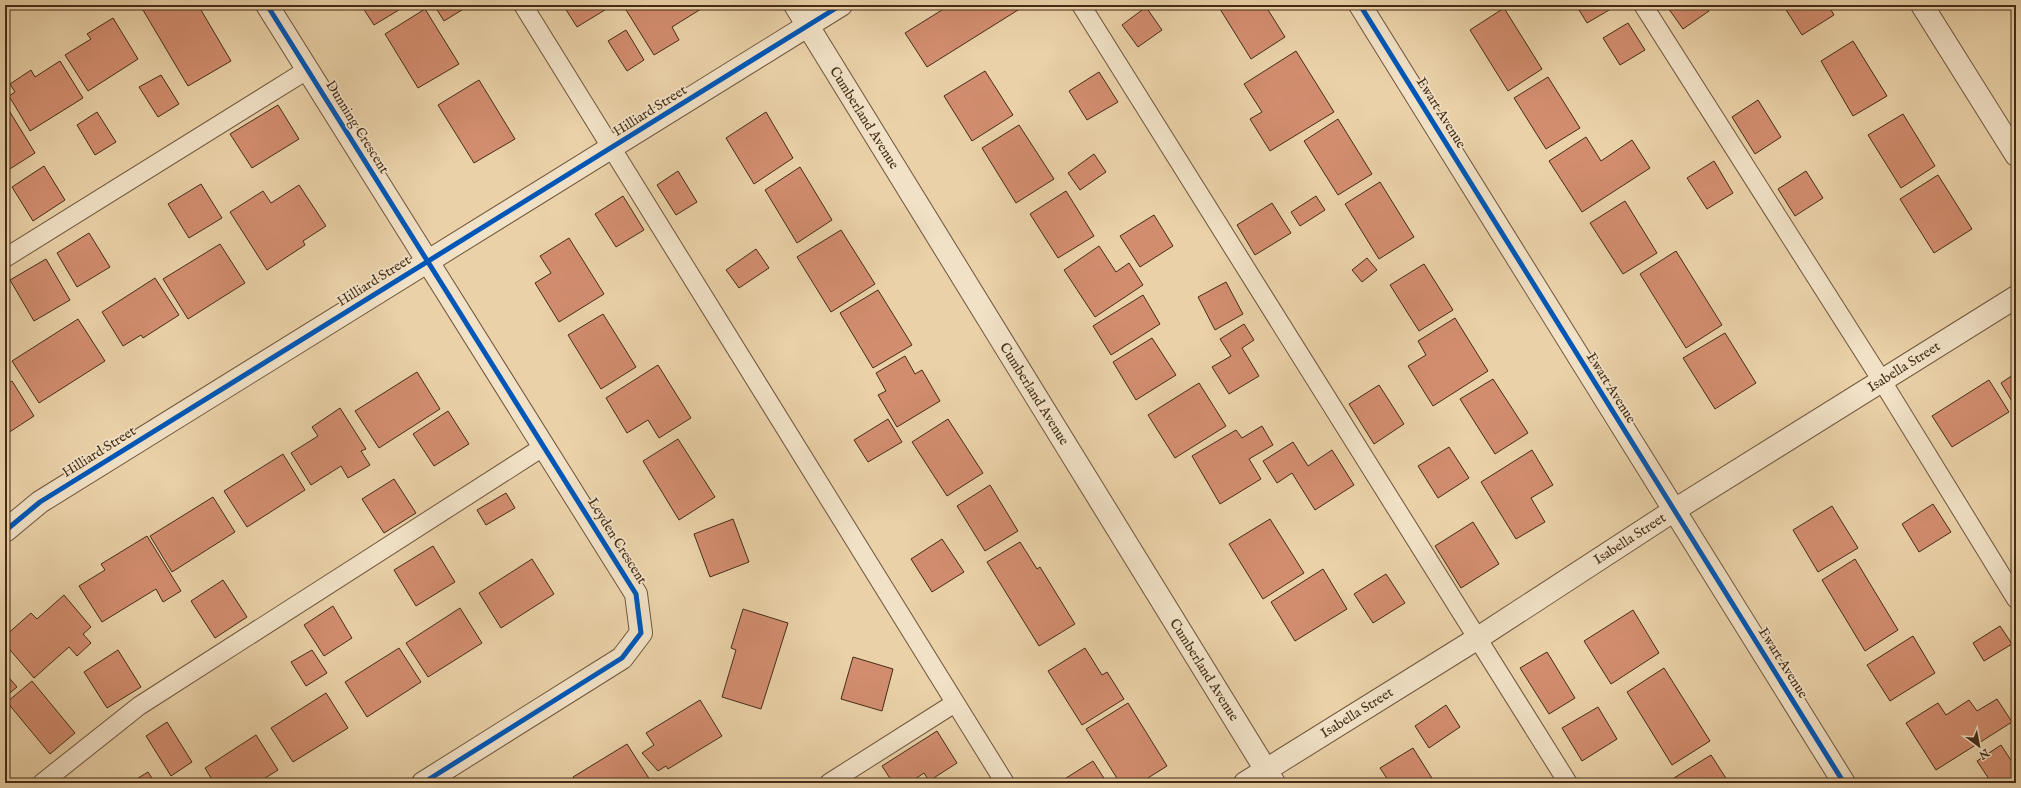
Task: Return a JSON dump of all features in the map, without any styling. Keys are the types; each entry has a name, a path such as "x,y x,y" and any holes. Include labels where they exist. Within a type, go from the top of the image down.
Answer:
{"street":[{"name":"Dunning Crescent","path":"267,5 427,262"},
{"name":"Cumberland Avenue","path":"794,5 1270,776"},
{"name":"Hilliard Street","path":"5,532 40,502 841,5"},
{"name":"Ewart Avenue","path":"1360,5 1673,511 1844,783"},
{"path":"1922,5 2016,154"},
{"name":"Leyden Crescent","path":"423,783 622,658 641,633 636,594 427,262"},
{"name":"Isabella Street","path":"1245,783 1270,776 1673,511 2016,297"}],"lane":[{"path":"523,5 1005,783"},
{"path":"1081,5 1568,783"},
{"path":"1643,5 1882,381 2016,599"},
{"path":"5,258 307,70"},
{"path":"42,783 139,706 544,447"},
{"path":"829,783 955,703"}],"building":[{"path":"140,5 198,5 231,61 188,86"},
{"path":"361,5 407,5 374,25"},
{"path":"434,5 470,5 444,21"},
{"path":"563,5 613,5 577,27"},
{"path":"623,5 698,5 701,9 672,27 679,40 654,55"},
{"path":"950,5 1026,5 927,67 905,33"},
{"path":"1227,5 1265,5 1285,37 1251,59 1220,9"},
{"path":"1576,5 1616,5 1616,6 1587,23"},
{"path":"1666,5 1704,5 1709,11 1683,29"},
{"path":"1783,5 1828,5 1834,15 1802,35"},
{"path":"1146,7 1162,30 1138,47 1122,25"},
{"path":"1504,8 1542,69 1508,91 1470,30"},
{"path":"425,9 459,64 418,88 385,34"},
{"path":"113,18 138,59 88,91 65,55 91,39 87,34"},
{"path":"1628,23 1645,50 1620,65 1603,38"},
{"path":"626,30 644,60 627,71 608,41"},
{"path":"1853,41 1887,96 1853,116 1821,61"},
{"path":"1296,51 1334,112 1270,151 1250,119 1262,112 1244,84"},
{"path":"60,61 83,98 30,131 9,96 15,92 10,84 31,70 35,77"},
{"path":"985,71 1013,115 972,141 944,96"},
{"path":"1099,72 1118,102 1087,120 1069,91"},
{"path":"161,75 179,104 158,117 139,87"},
{"path":"1548,77 1580,128 1546,149 1514,98"},
{"path":"479,80 515,139 474,163 438,105"},
{"path":"1758,100 1781,137 1755,154 1732,117"},
{"path":"5,104 35,153 5,172"},
{"path":"278,105 299,139 252,168 230,134"},
{"path":"97,112 116,142 95,155 77,125"},
{"path":"766,112 793,158 754,184 726,138"},
{"path":"1903,114 1935,166 1901,188 1868,135"},
{"path":"1338,119 1372,174 1338,195 1304,141"},
{"path":"1019,125 1054,179 1016,203 982,148"},
{"path":"1586,137 1601,161 1632,140 1650,168 1582,212 1549,161"},
{"path":"1094,154 1106,172 1080,190 1068,173"},
{"path":"1714,161 1733,193 1707,209 1687,178"},
{"path":"44,166 65,200 33,221 12,187"},
{"path":"800,167 832,220 797,243 765,190"},
{"path":"678,171 697,202 676,215 657,185"},
{"path":"1806,171 1823,198 1795,216 1778,189"},
{"path":"1938,175 1972,229 1934,253 1900,199"},
{"path":"1380,182 1414,237 1379,259 1345,204"},
{"path":"201,184 222,218 189,238 168,204"},
{"path":"299,185 326,226 303,241 305,245 267,270 230,212 263,191 271,203"},
{"path":"1066,191 1094,236 1058,258 1030,214"},
{"path":"623,196 644,230 616,247 595,214"},
{"path":"1316,196 1325,210 1300,226 1291,212"},
{"path":"1625,201 1657,253 1623,274 1590,223"},
{"path":"1272,203 1291,233 1255,255 1237,225"},
{"path":"1154,215 1173,246 1140,267 1120,236"},
{"path":"841,230 875,284 831,312 797,257"},
{"path":"89,233 110,267 77,287 57,253"},
{"path":"569,238 604,294 559,322 535,283 551,273 540,256"},
{"path":"220,244 245,283 188,319 163,279"},
{"path":"1099,246 1116,272 1129,263 1143,285 1095,317 1064,270"},
{"path":"756,249 769,268 739,288 726,270"},
{"path":"1676,251 1722,325 1686,348 1640,274"},
{"path":"1367,258 1377,270 1362,282 1352,270"},
{"path":"46,259 70,300 34,321 10,280"},
{"path":"1424,264 1453,310 1419,331 1390,285"},
{"path":"155,278 179,315 143,338 141,335 123,346 102,312"},
{"path":"1226,282 1243,314 1215,330 1198,297"},
{"path":"878,290 912,345 873,368 840,313"},
{"path":"1143,295 1160,324 1111,355 1093,326"},
{"path":"603,314 636,367 601,389 568,335"},
{"path":"1455,318 1488,371 1433,406 1408,366 1426,355 1418,341"},
{"path":"78,319 105,361 39,403 12,361"},
{"path":"1244,324 1254,340 1242,348 1259,376 1229,394 1212,367 1231,356 1220,339"},
{"path":"1725,333 1756,383 1715,409 1683,358"},
{"path":"1152,338 1176,375 1136,400 1113,362"},
{"path":"905,356 915,374 922,370 940,401 897,427 878,395 886,391 876,373"},
{"path":"658,365 691,418 659,438 648,420 627,433 606,398"},
{"path":"417,372 440,409 379,448 355,411"},
{"path":"2016,373 2016,408 2001,383"},
{"path":"1493,379 1528,433 1495,454 1460,399"},
{"path":"1989,380 2009,412 1952,447 1932,416"},
{"path":"12,381 34,416 5,435 5,386"},
{"path":"1199,383 1226,426 1175,458 1148,415"},
{"path":"1379,385 1404,424 1374,444 1349,404"},
{"path":"340,408 366,449 361,451 370,465 348,478 341,466 311,485 291,453 318,436 312,427"},
{"path":"448,411 469,444 434,466 413,434"},
{"path":"888,419 902,442 868,462 854,440"},
{"path":"948,419 983,473 947,496 912,442"},
{"path":"1262,426 1273,445 1249,459 1261,479 1220,504 1192,456 1236,430 1242,438"},
{"path":"678,439 715,497 679,520 643,461"},
{"path":"1293,442 1308,466 1332,450 1354,485 1315,510 1292,473 1277,483 1263,461"},
{"path":"1449,447 1469,478 1438,498 1418,466"},
{"path":"1532,450 1553,485 1531,498 1545,522 1516,539 1481,482"},
{"path":"283,454 305,490 247,527 224,491"},
{"path":"394,479 416,513 384,533 362,499"},
{"path":"990,485 1018,531 985,551 957,506"},
{"path":"506,493 515,508 486,525 477,510"},
{"path":"213,497 235,532 172,572 150,536"},
{"path":"1933,504 1951,532 1919,552 1902,524"},
{"path":"1832,506 1858,548 1818,572 1793,530"},
{"path":"733,519 749,562 710,577 694,534"},
{"path":"1270,519 1304,573 1263,599 1229,544"},
{"path":"1473,522 1499,564 1461,588 1435,546"},
{"path":"147,536 181,591 163,602 156,589 102,622 79,586 105,570 101,564"},
{"path":"942,539 964,572 932,592 911,559"},
{"path":"1020,542 1037,569 1040,567 1075,624 1039,646 987,562"},
{"path":"433,546 455,582 416,606 394,570"},
{"path":"532,559 554,594 501,628 479,593"},
{"path":"1855,559 1898,630 1865,651 1822,580"},
{"path":"1323,569 1347,609 1295,641 1271,602"},
{"path":"1386,574 1405,603 1373,623 1354,594"},
{"path":"223,580 247,617 215,638 191,601"},
{"path":"64,595 91,627 83,634 91,643 77,656 69,647 34,678 5,644 5,636 31,613 37,619"},
{"path":"333,606 352,638 324,656 304,625"},
{"path":"460,608 482,643 428,677 406,643"},
{"path":"743,609 788,623 761,709 722,697 736,650 731,648"},
{"path":"1633,610 1659,653 1611,684 1584,641"},
{"path":"2000,626 2012,644 1984,661 1973,643"},
{"path":"1913,636 1935,673 1890,701 1867,665"},
{"path":"399,648 421,682 367,717 345,682"},
{"path":"1085,648 1102,675 1107,672 1124,699 1082,725 1048,671"},
{"path":"118,650 141,687 107,708 84,672"},
{"path":"312,650 327,673 306,686 291,662"},
{"path":"1547,652 1575,698 1549,714 1520,668"},
{"path":"853,657 893,669 882,711 841,699"},
{"path":"1664,668 1710,741 1672,765 1627,692"},
{"path":"5,673 17,687 5,697"},
{"path":"32,681 75,733 50,754 7,702"},
{"path":"326,693 348,728 293,762 271,728"},
{"path":"1997,699 2012,722 1936,770 1906,723 1938,703 1946,715 1969,700 1977,711"},
{"path":"700,700 722,736 668,769 666,766 658,771 642,753 654,745 646,733"},
{"path":"1128,703 1167,766 1140,783 1120,783 1086,729"},
{"path":"1446,705 1460,727 1429,748 1415,726"},
{"path":"1598,707 1617,739 1582,761 1562,728"},
{"path":"167,722 192,762 171,776 146,736"},
{"path":"937,731 957,763 929,781 924,773 909,783 893,783 882,766"},
{"path":"256,735 278,770 257,783 214,783 205,768"},
{"path":"627,744 650,780 645,783 577,783 573,777"},
{"path":"2001,745 2016,768 2016,783 1989,783 1991,782 1977,761"},
{"path":"1413,748 1435,783 1390,783 1380,768"},
{"path":"1711,755 1729,783 1677,783 1674,778"},
{"path":"1093,761 1107,783 1065,783 1063,780"},
{"path":"148,772 155,783 130,783"}],"cycle path":[{"path":"267,5 636,594 641,633 622,658 423,783"},
{"path":"5,531 40,502 841,5"},
{"path":"1360,5 1844,783"}]}
